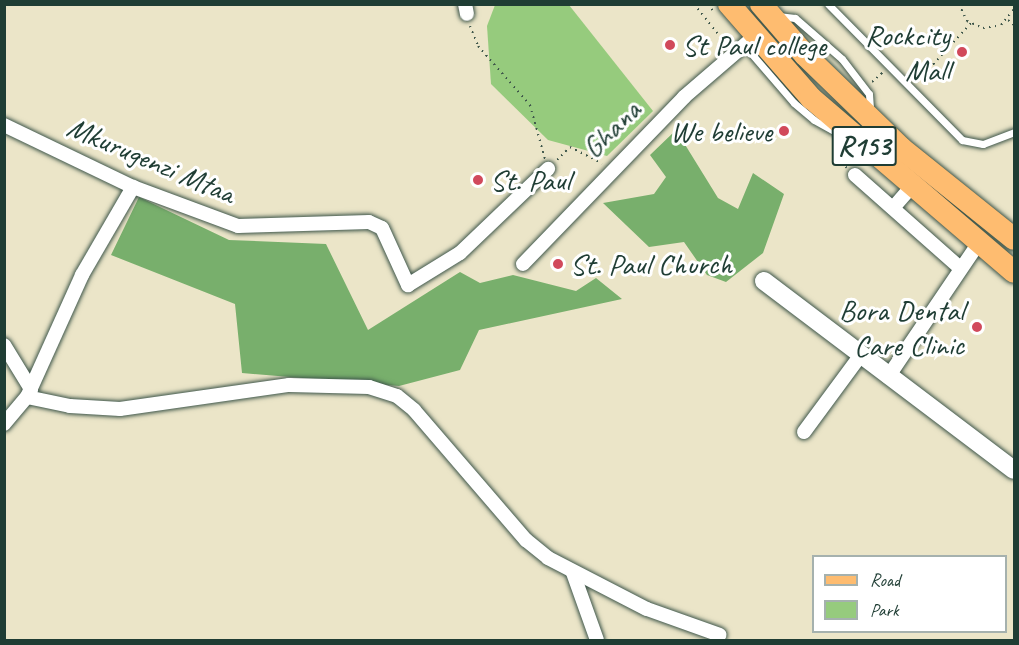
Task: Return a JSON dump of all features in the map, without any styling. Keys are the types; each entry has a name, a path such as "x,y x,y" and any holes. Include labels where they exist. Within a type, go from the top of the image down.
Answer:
{"main road":[{"name":"R153","path":"729,4 748,34 811,98 861,144 1014,272"},
{"name":"R153","path":"765,10 871,119 1014,239"}],"street":[{"name":"Ghana","path":"523,264 612,168 734,54 748,34"},
{"name":"Mkurugenzi Mtaa","path":"4,125 133,187 238,226 369,222 382,228 408,285 460,253 548,169"},
{"path":"855,175 960,268"},
{"path":"892,208 912,186"},
{"path":"4,424 29,393 82,275 133,187"},
{"path":"888,376 978,244"},
{"path":"764,281 860,356 1014,470"},
{"path":"4,345 29,393 70,406 120,409 288,385 369,387 397,396 414,410 526,540 573,573 647,609 720,635"},
{"path":"804,432 860,356"},
{"path":"573,573 597,640"}],"lane":[{"path":"828,4 962,140 972,145 1014,132"},
{"path":"765,10 795,18 842,60 866,89 871,119"},
{"path":"748,34 750,52 794,103 834,133 861,144"}],"path":[{"path":"694,4 734,54"},
{"path":"959,4 971,23 993,28 1008,20 1014,9"},
{"path":"466,9 478,46 530,105 548,169 570,147 612,168"},
{"path":"1008,20 1014,26"},
{"path":"911,88 971,23"},
{"path":"866,89 889,66"},
{"path":"834,133 837,159 855,175"}],"green space":[{"path":"495,5 569,5 653,111 607,156 548,140 491,84 487,26"},
{"path":"676,130 718,198 738,209 753,173 784,194 763,253 726,282 707,275 684,242 649,247 603,203 654,194 666,177 650,155"},
{"path":"139,197 229,240 326,244 368,330 460,272 480,283 513,275 576,291 596,278 622,299 479,330 460,370 399,386 242,373 235,304 111,255"}],"place":[{"name":"St Paul college","path":"670,45"},
{"name":"Rockcity Mall","path":"962,52"},
{"name":"We believe","path":"784,131"},
{"name":"St. Paul","path":"478,180"},
{"name":"St. Paul Church","path":"558,264"},
{"name":"Bora Dental Care Clinic","path":"977,327"}]}
